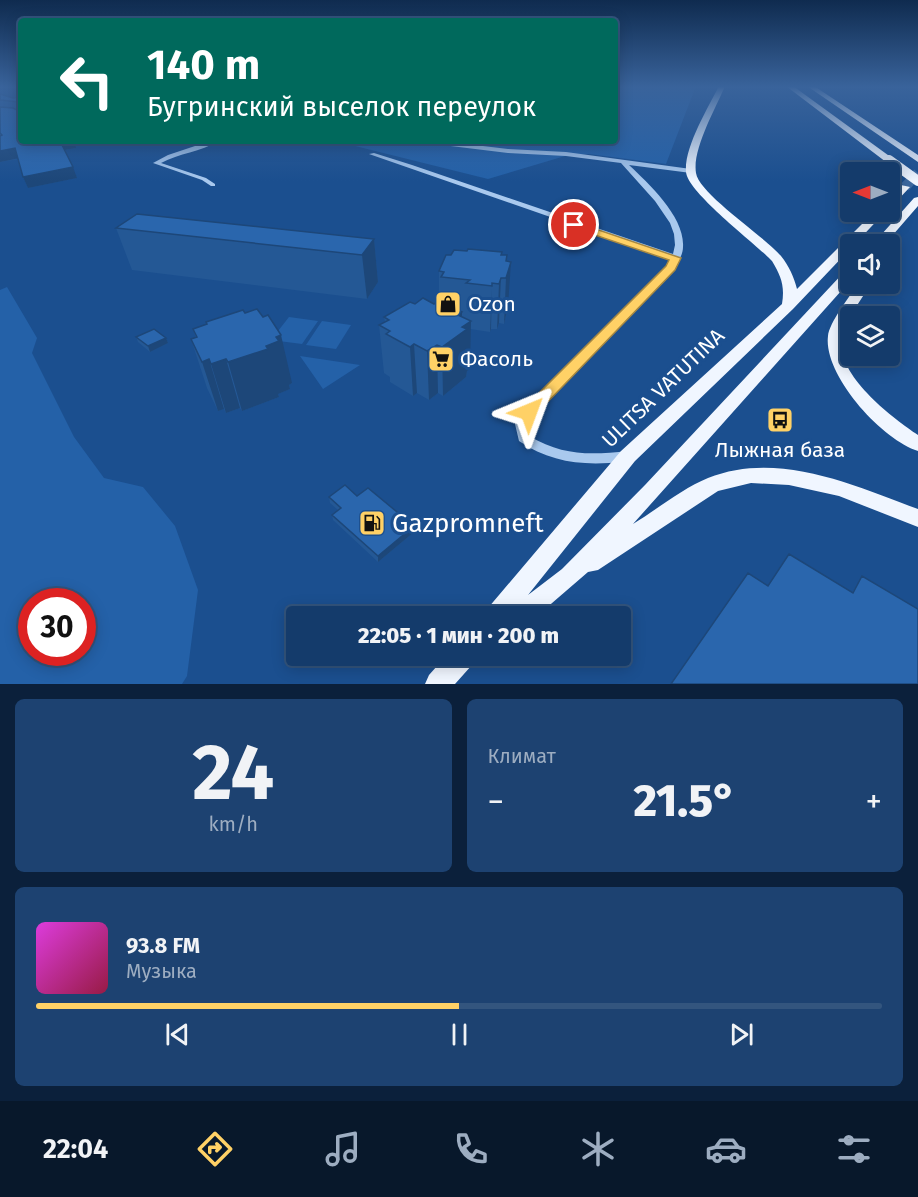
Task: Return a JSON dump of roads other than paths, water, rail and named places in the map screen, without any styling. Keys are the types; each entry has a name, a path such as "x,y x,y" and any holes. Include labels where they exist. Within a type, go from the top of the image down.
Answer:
{"main road":[{"path":"709,118 693,155 691,171 697,185 708,197 776,258 785,270 793,294 789,306"},
{"path":"833,118 918,181"},
{"path":"858,118 918,159"},
{"path":"900,192 905,187"},
{"path":"888,234 918,200"},
{"name":"ULITSA VATUTINA","path":"504,606 628,456 789,306 870,222"},
{"path":"570,576 652,491 840,285"},
{"path":"858,294 835,333 834,342 842,367 855,389 871,409 918,444"},
{"path":"532,606 570,576 713,484 751,476 789,477 842,489 918,518"}],"street":[{"path":"209,144 165,157 156,163 204,178 213,185"},
{"path":"455,144 622,161 691,171"},
{"path":"372,154 443,176 574,225 675,258"},
{"path":"622,161 656,197 669,216 678,234 680,246 671,267 529,412 521,424 523,438 547,452 590,459 628,456"}],"tunnel":[{"path":"905,187 918,173"}],"place":[{"name":"Ozon","path":"448,304"},
{"name":"Фасоль","path":"441,359"},
{"name":"Лыжная база","path":"780,420"},
{"name":"Gazpromneft","path":"372,523"}]}
